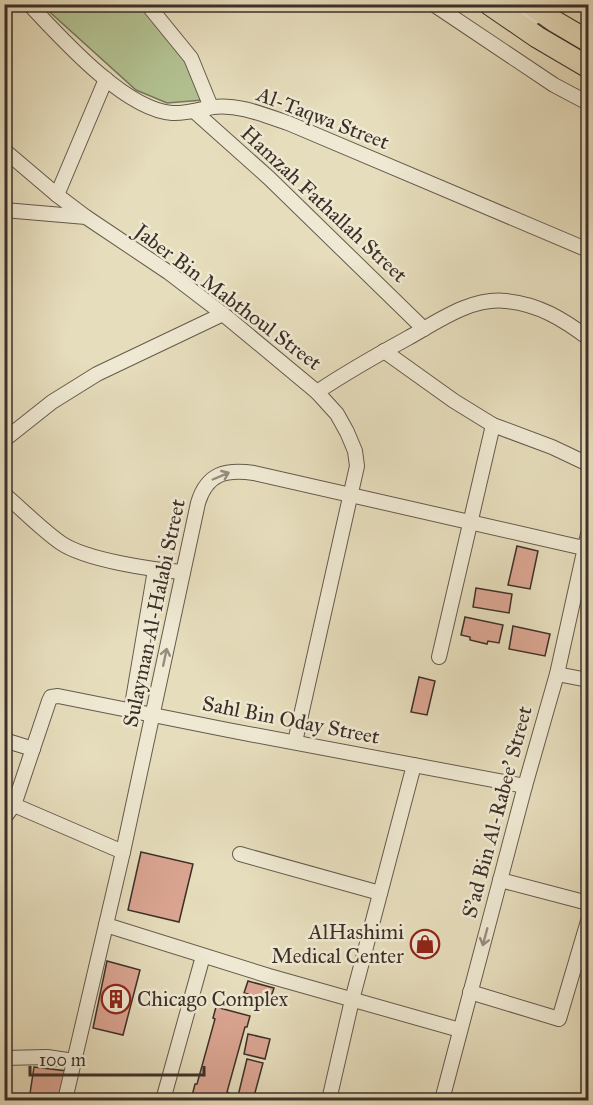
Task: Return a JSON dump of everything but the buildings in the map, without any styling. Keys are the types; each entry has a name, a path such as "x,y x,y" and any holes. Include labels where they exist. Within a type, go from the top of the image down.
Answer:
{"highway":[{"path":"489,4 588,67"},
{"path":"530,4 588,41"}],"street":[{"name":"Al-Taqwa Street","path":"29,4 106,79 149,108 176,114 211,107 241,108 288,123 588,249"},
{"path":"147,4 191,58 211,107"},
{"path":"433,4 528,68 588,103"},
{"path":"505,4 588,56"},
{"path":"517,4 588,49"},
{"path":"57,195 106,79"},
{"name":"Hamzah Fathallah Street","path":"194,111 269,178 424,329"},
{"path":"4,150 86,217"},
{"name":"Jaber Bin Mabthoul Street","path":"4,210 86,217 168,272 223,314 317,392 337,414 347,432 355,451 357,466 295,742"},
{"path":"317,392 455,311 489,302 504,300 541,308 568,323 588,338"},
{"path":"4,440 52,402 97,374 223,314"},
{"path":"384,351 454,401 493,425 552,447 588,464"},
{"path":"439,657 493,425"},
{"name":"Sulayman Al-Halabi Street","path":"65,1101 123,852 201,494 212,479 220,474 241,471 254,473 587,549"},
{"path":"4,494 62,543 76,551 155,570 183,572"},
{"name":"S'ad Bin Al-Rabee' Street","path":"442,1101 557,674 587,549 588,534"},
{"path":"131,711 155,570"},
{"path":"557,674 588,680"},
{"name":"Sahl Bin Oday Street","path":"33,749 51,697 58,696 525,786"},
{"path":"4,740 33,749 14,805 4,818"},
{"path":"329,1101 352,1000 414,765"},
{"path":"14,805 123,852"},
{"path":"240,854 380,893"},
{"path":"500,880 588,903"},
{"path":"470,992 559,1019 588,921"},
{"path":"106,925 203,956 460,1030"},
{"path":"164,1101 203,956"},
{"path":"4,1058 47,1057 74,1061"}],"green space":[{"path":"42,5 150,5 188,46 203,100 167,103 136,90"}],"place":[{"name":"AlHashimi Medical Center","path":"425,944"},
{"name":"Chicago Complex","path":"116,999"}]}
